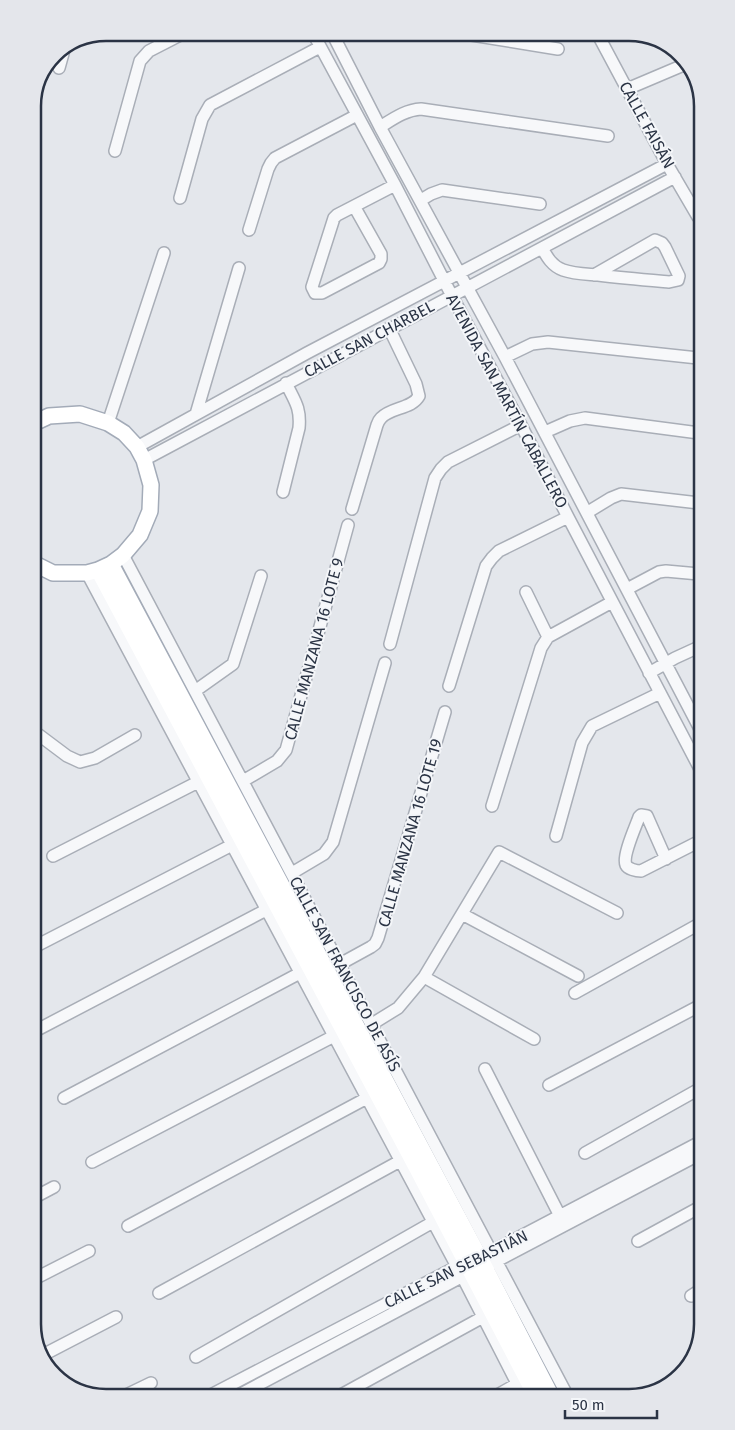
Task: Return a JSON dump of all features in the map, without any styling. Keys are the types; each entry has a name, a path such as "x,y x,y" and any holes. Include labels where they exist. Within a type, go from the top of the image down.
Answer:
{"main road":[{"path":"41,420 49,416 80,414 108,423 124,433 140,453 151,485 150,511 140,535 105,566 53,573 41,567"},
{"name":"CALLE SAN FRANCISCO DE ASÍS","path":"105,566 476,1264 548,1389"},
{"name":"CALLE SAN FRANCISCO DE ASÍS","path":"476,1264 532,1389"}],"street":[{"path":"115,151 140,61 149,51 167,41"},
{"name":"AVENIDA SAN MARTÍN CABALLERO","path":"317,41 522,425 694,758"},
{"name":"AVENIDA SAN MARTÍN CABALLERO","path":"336,41 380,127 506,357 694,717"},
{"path":"508,41 558,49"},
{"name":"CALLE FAISÁN","path":"601,41 667,164 694,210"},
{"path":"180,198 202,119 210,105 320,47"},
{"path":"59,68 62,59"},
{"path":"627,89 680,67"},
{"path":"380,127 406,112 421,109 608,136"},
{"path":"249,230 268,169 275,158 357,115"},
{"name":"CALLE SAN CHARBEL","path":"140,453 196,414 667,164"},
{"name":"CALLE SAN CHARBEL","path":"140,453 286,383 675,177"},
{"path":"354,206 381,254 381,259 379,263 322,293 315,293 312,287 332,222 337,215 354,206 395,185"},
{"path":"421,200 442,190 540,204"},
{"path":"542,248 550,261 563,270 594,275 669,282 678,280 679,276 665,247 658,240 654,240 594,275"},
{"path":"108,423 164,253"},
{"path":"196,414 239,268"},
{"path":"352,509 377,425 381,418 417,400 419,396 416,384 389,328"},
{"path":"506,357 532,344 548,342 694,358"},
{"path":"283,492 300,418 299,409 286,383"},
{"path":"545,432 570,421 585,418 694,432"},
{"path":"390,644 435,478 448,462 522,425"},
{"path":"588,512 621,494 694,502"},
{"path":"449,686 486,566 499,551 568,517"},
{"name":"CALLE MANZANA 16 LOTE 9","path":"243,781 277,761 286,750 348,525"},
{"name":"CALLE SAN FRANCISCO DE ASÍS","path":"105,566 196,691 372,1024 476,1264 483,1317 520,1388"},
{"name":"CALLE SAN FRANCISCO DE ASÍS","path":"105,566 198,782 432,1222 476,1264 563,1389"},
{"path":"627,589 659,572 694,574"},
{"path":"196,691 233,664 261,576"},
{"path":"526,592 548,637"},
{"path":"492,806 540,648 548,637 612,602"},
{"path":"649,672 694,651"},
{"path":"292,873 324,854 333,842 384,663"},
{"path":"556,836 586,734 592,726 660,693"},
{"name":"CALLE MANZANA 16 LOTE 19","path":"340,964 371,947 378,938 445,712"},
{"path":"41,736 67,756 80,762 95,758 135,735"},
{"path":"53,856 198,782"},
{"path":"666,859 647,816 639,816 626,856 626,865 628,867 638,872 666,859 694,844"},
{"path":"41,943 232,845"},
{"path":"372,1024 398,1008 424,977 499,852 617,914"},
{"path":"41,1028 266,910"},
{"path":"462,914 578,976"},
{"path":"575,993 694,927"},
{"path":"64,1098 300,973"},
{"path":"424,977 534,1039"},
{"path":"549,1085 694,1009"},
{"path":"92,1162 334,1036"},
{"path":"485,1069 560,1216"},
{"path":"585,1153 694,1092"},
{"path":"128,1226 367,1098"},
{"name":"CALLE SAN SEBASTIÁN","path":"250,1389 560,1216 694,1145"},
{"name":"CALLE SAN SEBASTIÁN","path":"223,1389 694,1157"},
{"path":"159,1293 400,1161"},
{"path":"41,1194 54,1187"},
{"path":"638,1241 694,1210"},
{"path":"196,1357 432,1222"},
{"path":"41,1275 89,1250"},
{"path":"48,1352 116,1317"},
{"path":"352,1389 483,1317"},
{"path":"137,1389 151,1382"}]}
